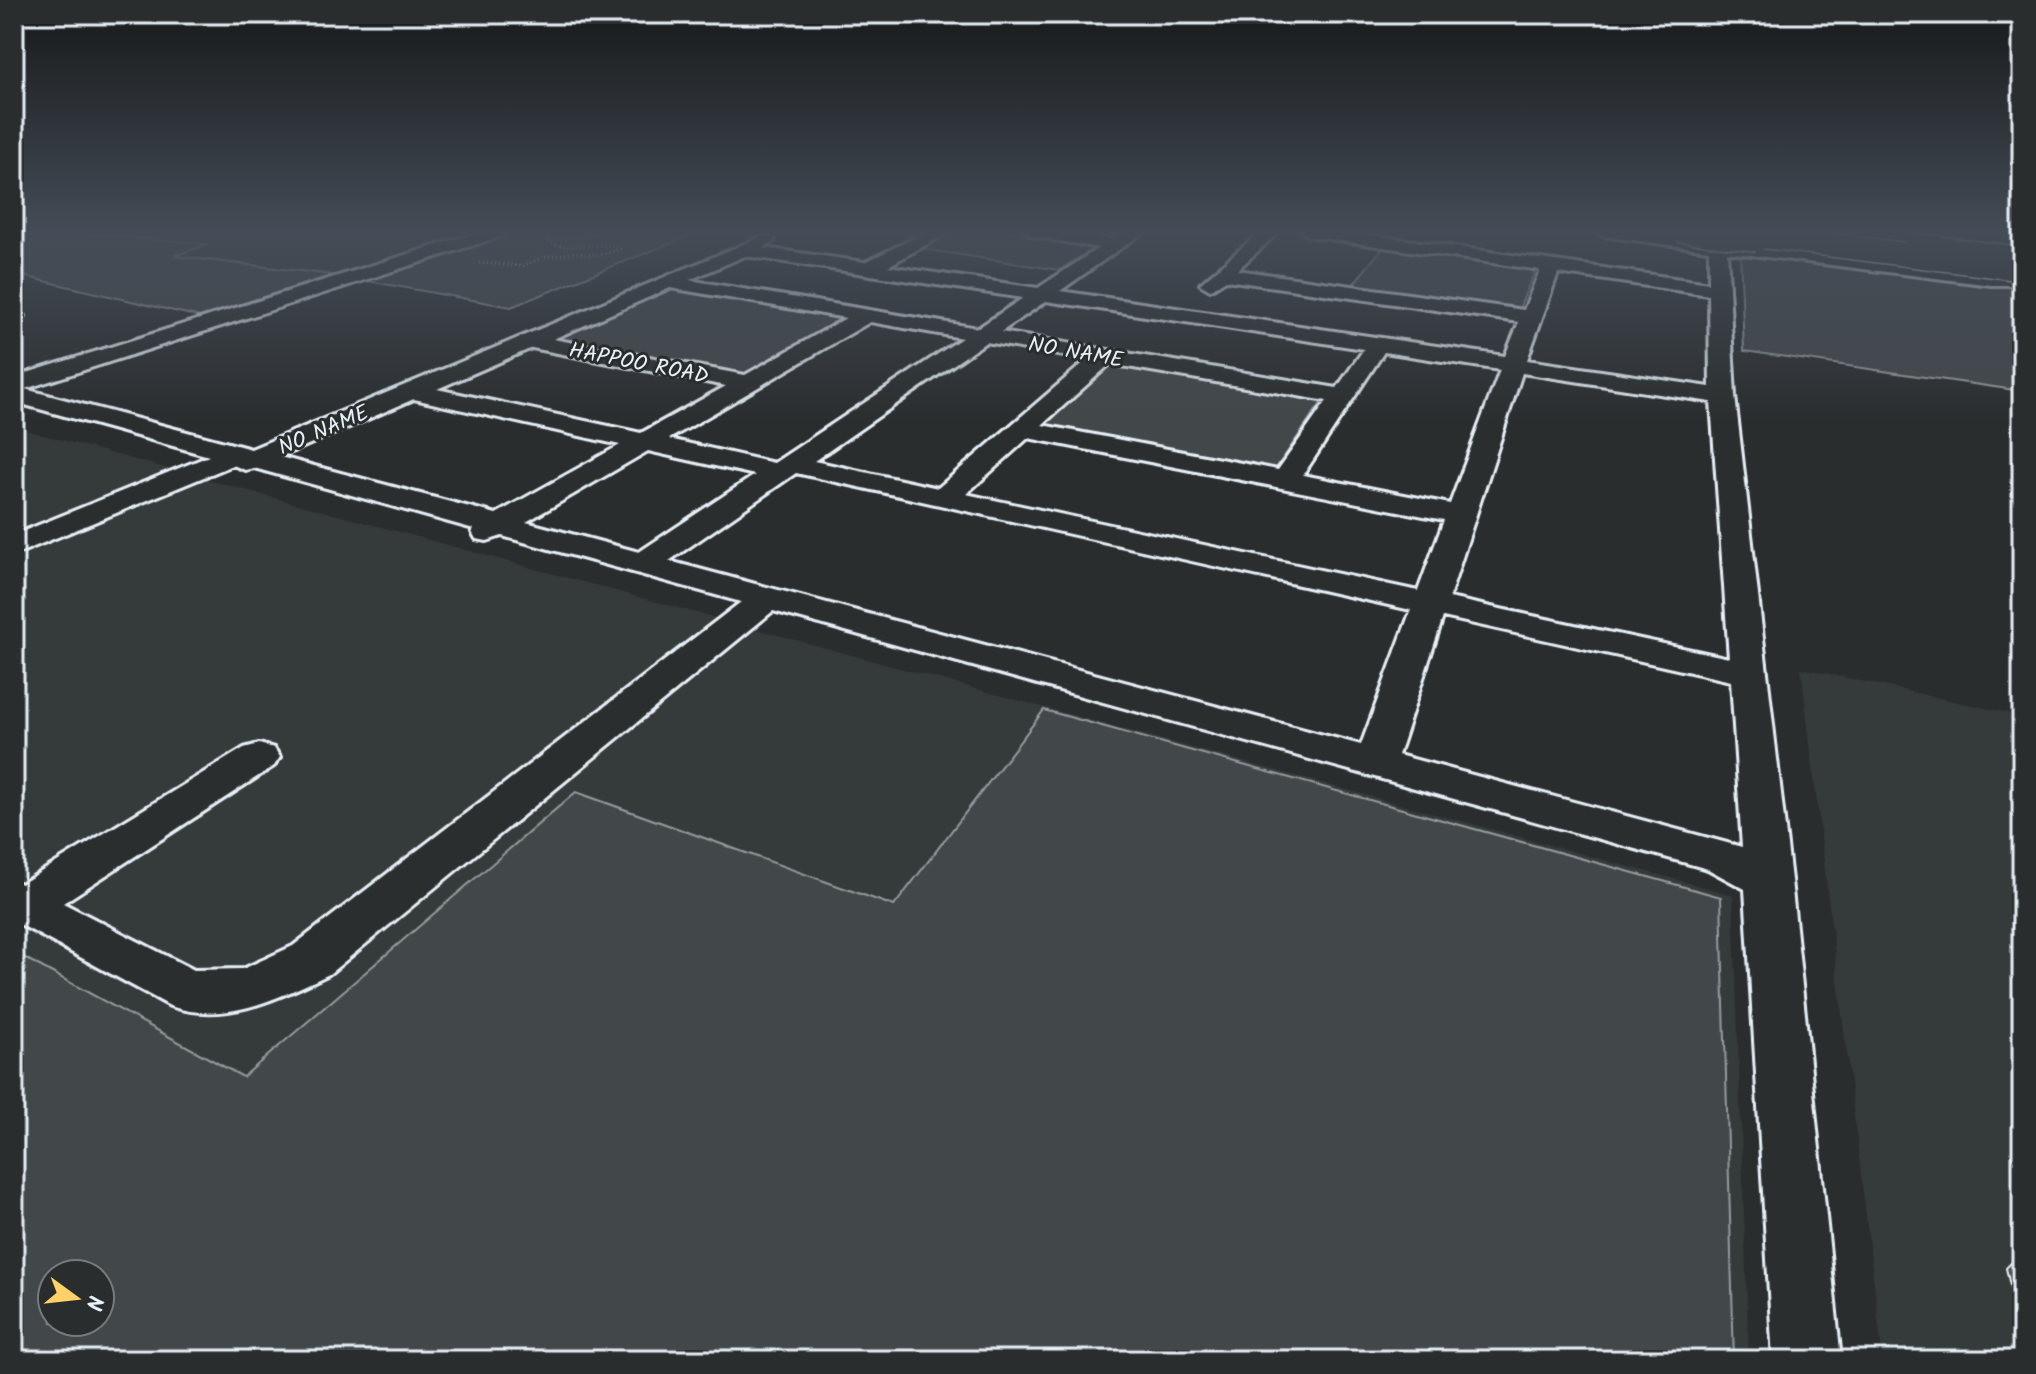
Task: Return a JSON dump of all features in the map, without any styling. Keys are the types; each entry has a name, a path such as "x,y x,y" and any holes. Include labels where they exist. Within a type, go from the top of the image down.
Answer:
{"street":[{"path":"14,385 293,295"},
{"name":"NO NAME","path":"14,546 412,391 637,295"},
{"name":"NO NAME","path":"744,295 1343,396"},
{"path":"643,564 981,335 1026,295"},
{"path":"1087,295 1174,315 1723,396"},
{"path":"1174,315 1197,295"},
{"path":"1372,295 1531,317"},
{"path":"1375,763 1540,295"},
{"path":"1720,295 1723,396 1768,880 1807,1360"},
{"path":"490,530 866,316"},
{"name":"HAPPOO ROAD","path":"530,341 748,383"},
{"path":"1286,480 1378,345"},
{"path":"944,498 1105,356"},
{"path":"412,391 644,442 944,498 1749,674"},
{"path":"14,394 235,460 760,604 1722,879 1768,880"},
{"path":"14,406 235,460"},
{"path":"1023,429 1462,515"},
{"path":"490,530 643,564 760,604 1375,763 1723,857 1768,880"},
{"path":"19,902 188,991 248,989 311,960 760,604"},
{"path":"19,902 259,757"}],"shaded area":[{"path":"105,295 269,295 200,317"},
{"path":"446,295 541,295 511,307"},
{"path":"645,295 729,295 854,316 745,377 546,337"},
{"path":"1402,295 1525,295 1518,311"},
{"path":"1742,295 2022,295 2022,391 1744,351"},
{"path":"1112,363 1324,399 1274,471 1040,425"},
{"path":"14,427 1733,895 1749,1360 14,1360"},
{"path":"1801,668 2022,716 2022,1360 1883,1360"},
{"path":"1044,710 1721,897 1734,1360 14,1360 14,952 243,1077 576,792 894,906"}]}
